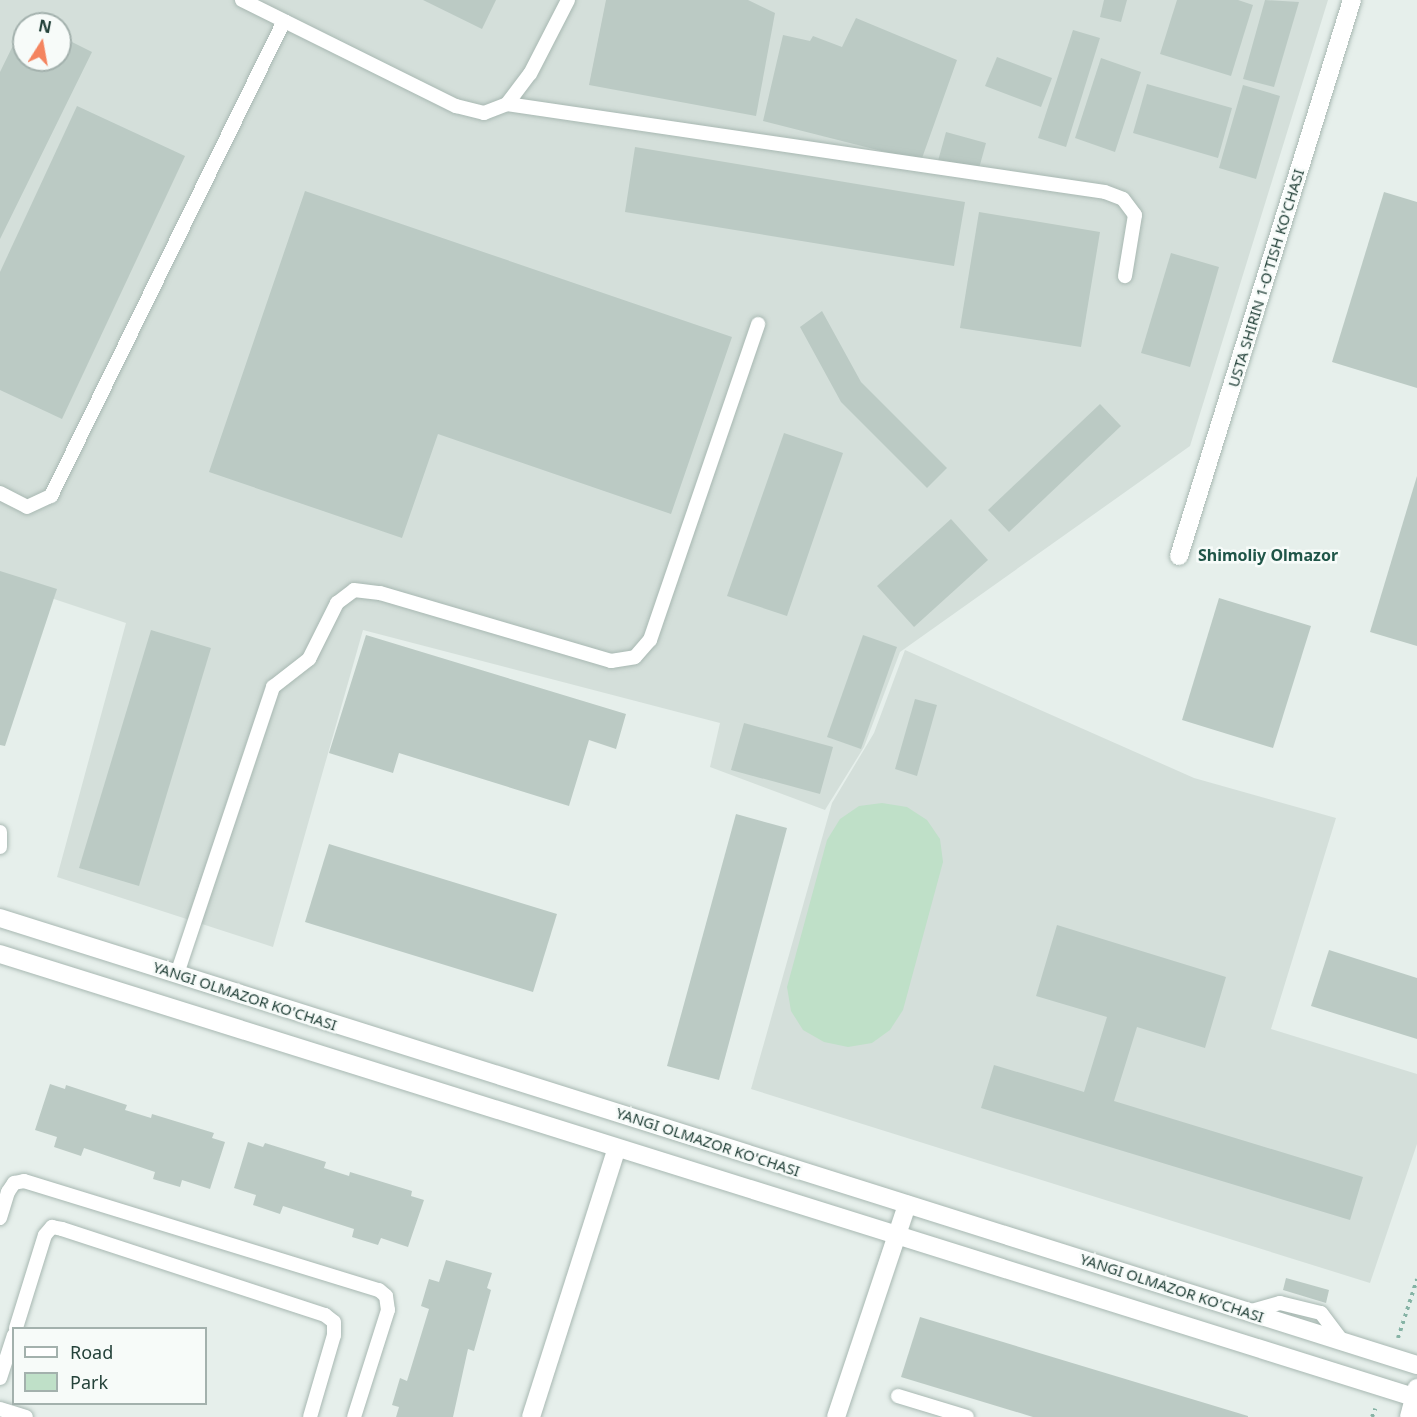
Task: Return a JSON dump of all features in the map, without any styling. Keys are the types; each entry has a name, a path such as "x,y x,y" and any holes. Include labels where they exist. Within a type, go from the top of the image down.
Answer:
{"main road":[{"name":"USTA SHIRIN 1-O'TISH KO'CHASI","path":"1179,556 1352,0"},
{"name":"YANGI OLMAZOR KO'CHASI","path":"0,918 1417,1365"},
{"path":"0,954 896,1236 1416,1394 1409,1417"},
{"path":"531,1417 617,1148"},
{"path":"836,1417 907,1205"}],"lane":[{"path":"242,0 456,106 484,113 507,104 1105,192 1123,199 1136,215 1125,276"},
{"path":"507,104 530,74 568,0"},
{"path":"0,493 27,507 51,496 284,21"},
{"path":"177,974 273,687 309,659 337,603 354,590 380,593 611,661 634,657 650,640 758,324"},
{"path":"0,832 0,847"},
{"path":"0,1218 8,1192 14,1183 24,1181 380,1290 386,1296 388,1310 354,1417"},
{"path":"17,1327 45,1235 52,1227 62,1229 326,1315 334,1322 334,1335 310,1417"},
{"path":"0,1378 12,1341"},
{"path":"898,1396 966,1417"},
{"path":"0,1409 26,1417"}],"path":[{"path":"1392,1358 1417,1279"}],"shaded area":[{"path":"0,0 1328,0 1190,446 900,652 864,747 825,810 710,767 720,723 363,630 273,947 57,877 126,623 0,581"},
{"path":"905,650 1194,778 1336,818 1271,1029 1417,1074 1417,1144 1370,1283 751,1089 832,803 874,733"}],"green space":[{"path":"882,803 907,807 927,820 940,839 943,862 903,1010 890,1030 872,1043 848,1047 824,1042 803,1030 791,1011 787,987 827,840 840,819 859,806"}],"building":[{"path":"423,0 496,0 482,29"},
{"path":"606,0 748,0 775,13 756,116 589,85"},
{"path":"1104,0 1127,0 1121,22 1100,17"},
{"path":"1177,0 1238,0 1253,5 1231,76 1160,54"},
{"path":"1265,0 1299,2 1274,87 1243,79"},
{"path":"856,18 957,60 921,161 763,121 783,35 810,41 813,36 842,47"},
{"path":"1073,30 1100,38 1066,147 1038,138"},
{"path":"72,42 92,52 0,239 0,72 12,48 12,72 72,72"},
{"path":"997,57 1052,78 1041,107 985,86"},
{"path":"1101,58 1141,72 1115,152 1075,138"},
{"path":"1147,84 1232,108 1218,158 1133,133"},
{"path":"1243,85 1280,96 1256,179 1219,168"},
{"path":"77,106 185,156 62,419 0,390 0,272"},
{"path":"946,132 986,143 978,172 938,161"},
{"path":"635,147 965,202 954,266 625,212"},
{"path":"305,191 732,337 671,514 438,434 402,538 209,472"},
{"path":"1384,192 1417,202 1417,388 1332,362"},
{"path":"979,212 1100,232 1081,347 960,328"},
{"path":"1171,253 1219,267 1190,367 1141,353"},
{"path":"822,311 861,382 947,468 927,488 841,402 800,327"},
{"path":"1100,404 1121,426 1009,532 988,510"},
{"path":"784,433 843,453 787,616 727,596"},
{"path":"1417,476 1417,646 1370,632"},
{"path":"951,519 988,560 914,627 877,586"},
{"path":"0,571 57,589 5,746 0,745"},
{"path":"1219,598 1311,626 1273,748 1182,720"},
{"path":"151,630 211,648 139,886 79,868"},
{"path":"366,635 626,714 616,749 589,740 569,806 399,753 393,773 329,753"},
{"path":"863,635 897,647 861,749 827,737"},
{"path":"915,699 937,705 917,776 895,769"},
{"path":"744,723 833,747 820,794 731,770"},
{"path":"736,814 787,828 719,1080 667,1066"},
{"path":"329,844 557,914 533,992 305,922"},
{"path":"1057,925 1226,977 1205,1048 1137,1027 1114,1101 1363,1177 1350,1220 981,1108 994,1065 1084,1092 1107,1017 1036,996"},
{"path":"1329,950 1417,978 1417,1039 1311,1006"},
{"path":"50,1084 65,1089 66,1085 127,1105 125,1110 151,1118 152,1114 214,1133 212,1138 225,1142 210,1189 182,1180 180,1187 153,1179 155,1172 84,1148 81,1156 54,1147 57,1137 35,1130"},
{"path":"248,1142 263,1147 265,1143 326,1162 324,1168 349,1176 350,1172 412,1191 411,1196 424,1200 408,1247 381,1238 378,1245 352,1237 354,1229 283,1206 280,1214 253,1205 256,1195 234,1188"},
{"path":"446,1260 492,1273 487,1288 491,1290 474,1351 468,1349 453,1417 396,1417 399,1407 392,1405 400,1378 407,1381 429,1309 421,1306 429,1279 439,1282"},
{"path":"1286,1278 1329,1290 1326,1303 1283,1290"},
{"path":"920,1317 1248,1417 1033,1417 901,1377"}],"district":[{"name":"Shimoliy Olmazor","path":"1268,555"}]}
